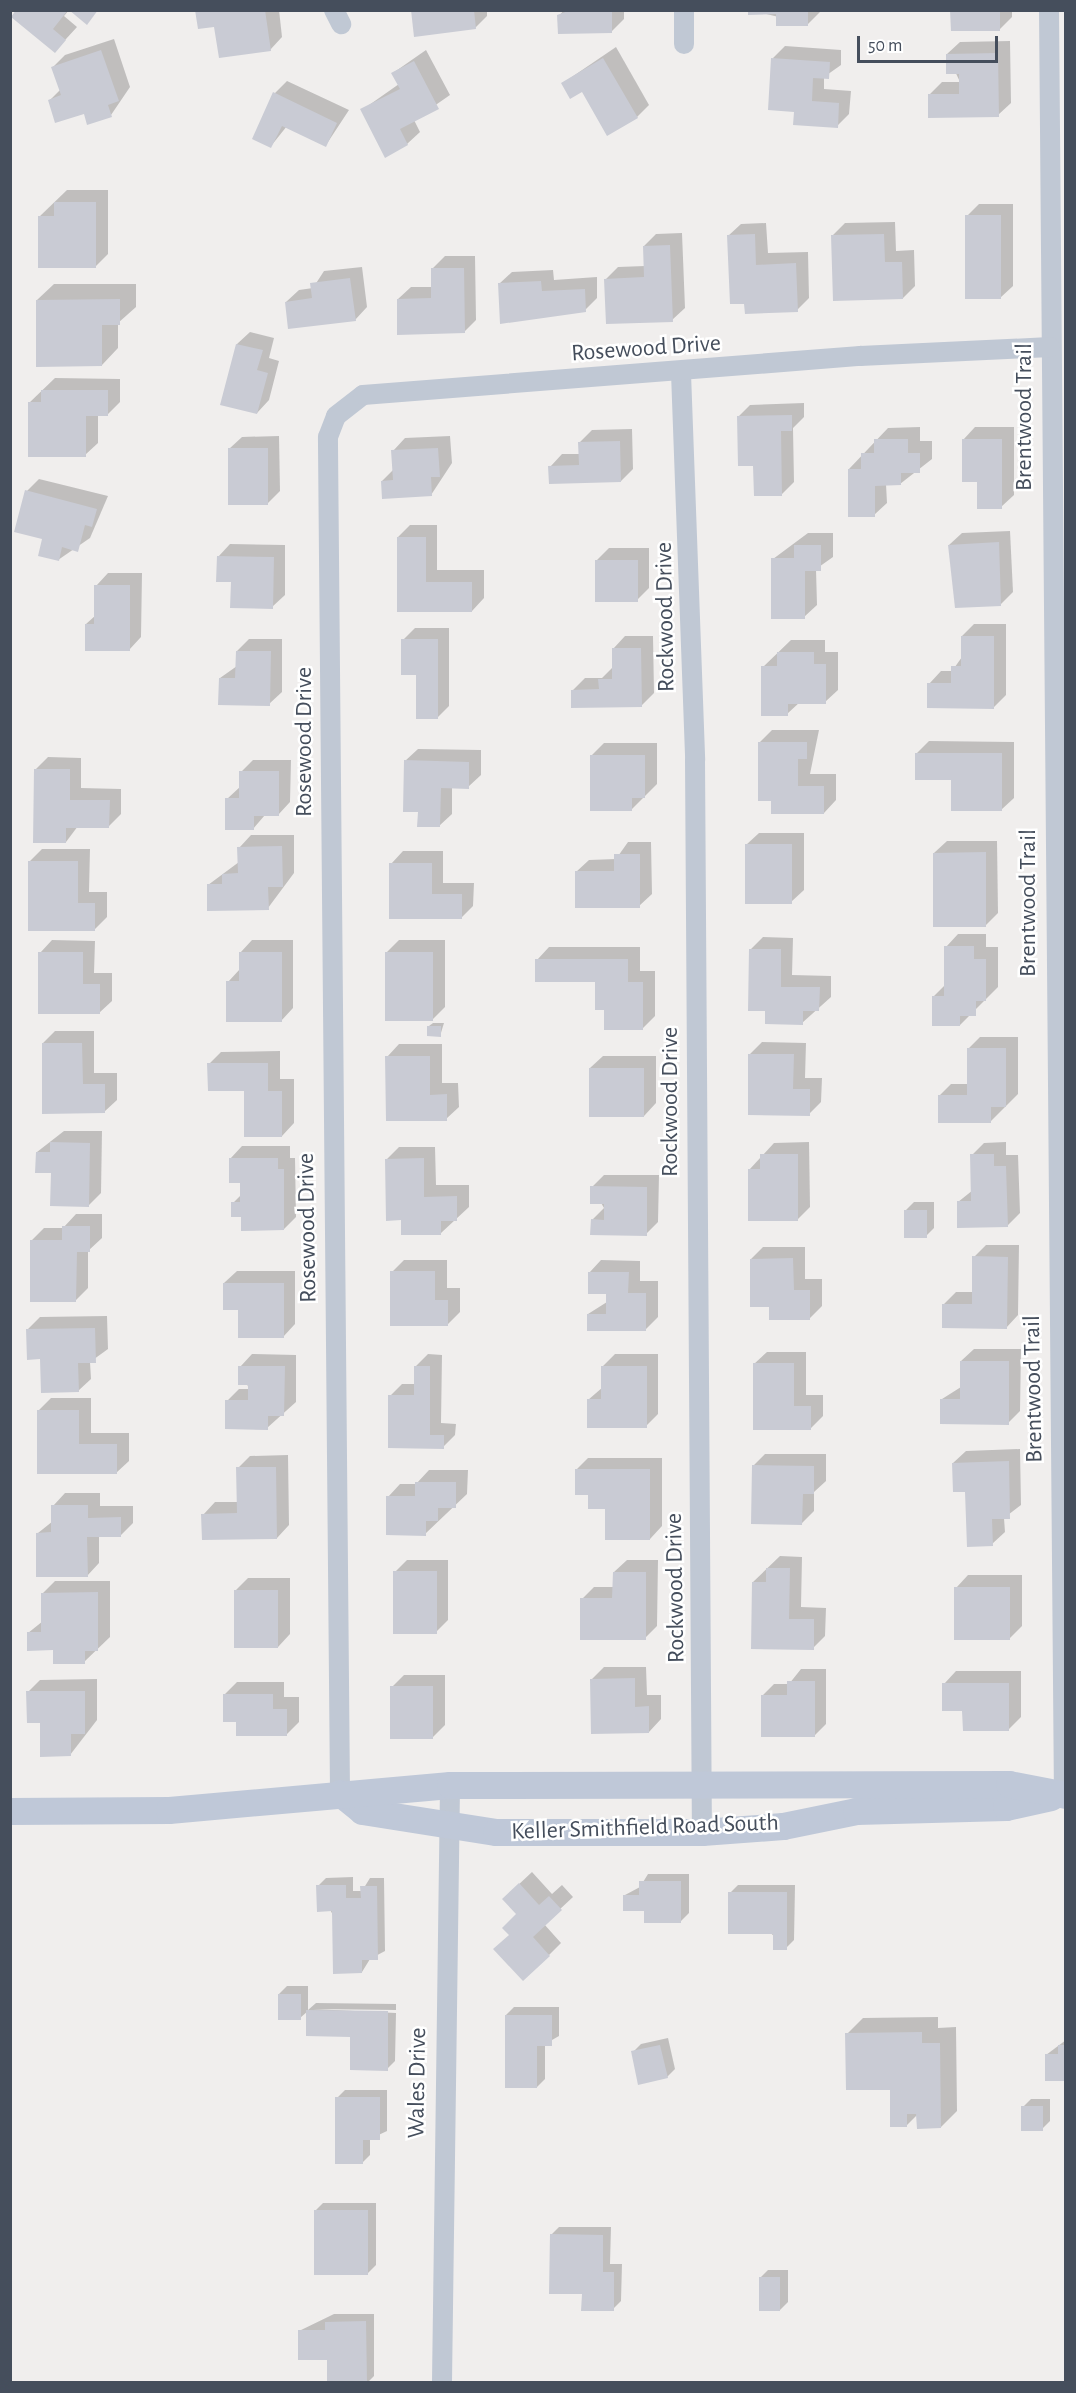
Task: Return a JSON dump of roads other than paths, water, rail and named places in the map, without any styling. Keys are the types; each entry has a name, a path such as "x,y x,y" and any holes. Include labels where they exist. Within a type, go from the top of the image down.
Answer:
{"main road":[{"name":"Keller Smithfield Road South","path":"10,1811 169,1810 450,1785 1009,1784 1065,1795"},
{"name":"Keller Smithfield Road South","path":"340,1793 362,1811 447,1829 702,1832 783,1826 856,1811 1006,1807 1065,1795"}],"street":[{"path":"684,10 684,44"},
{"name":"Brentwood Trail","path":"1049,10 1050,347 1065,1795"},
{"name":"Rosewood Drive","path":"340,1793 328,437 347,402 363,395 681,373 860,356 1050,347"},
{"name":"Rockwood Drive","path":"681,373 695,760 702,1832"},
{"name":"Wales Drive","path":"442,2382 447,1829 450,1785"}]}
